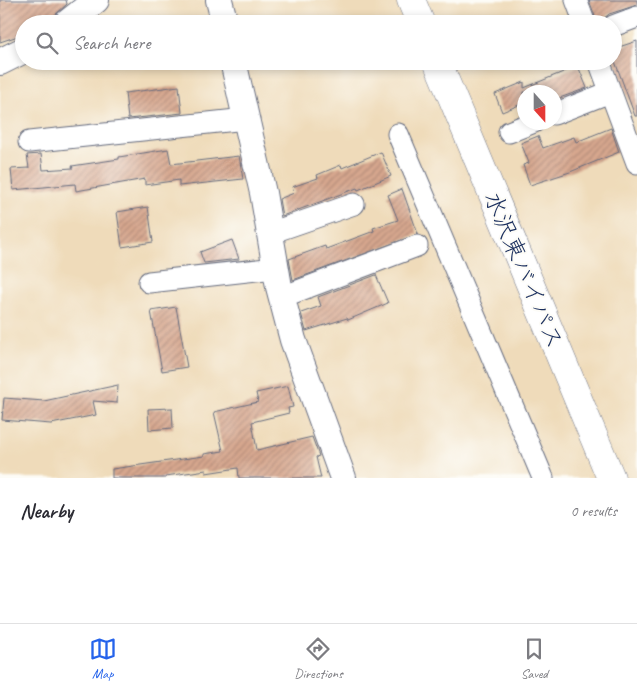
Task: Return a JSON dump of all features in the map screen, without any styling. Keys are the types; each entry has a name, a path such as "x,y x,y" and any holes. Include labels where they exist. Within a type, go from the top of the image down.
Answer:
{"highway":[{"path":"411,0 417,15"},
{"name":"水沢東バイパス","path":"441,70 611,478"}],"street":[{"path":"77,15 96,0"},
{"path":"219,0 222,15"},
{"path":"576,0 582,15"},
{"path":"622,23 637,18"},
{"path":"0,62 15,54"},
{"path":"235,70 263,193 275,268 282,297 294,340 343,478"},
{"path":"602,70 610,92 630,123 637,163"},
{"path":"562,111 610,92"},
{"path":"29,142 246,119"},
{"path":"509,132 517,129"},
{"path":"398,134 543,478"},
{"path":"270,233 354,204"},
{"path":"282,297 417,246"},
{"path":"149,282 275,268"}],"building":[{"path":"0,0 66,0 67,4 55,15 15,15 15,37 0,42"},
{"path":"589,0 637,0 637,5 608,15 594,15"},
{"path":"637,41 637,116 635,116 618,70 622,70 622,46"},
{"path":"568,70 580,70 587,88 562,97 562,85 531,85"},
{"path":"524,82 524,85 517,85 517,106 502,112 495,94"},
{"path":"179,86 182,113 128,119 125,93"},
{"path":"611,128 619,152 570,172 530,185 523,165 529,163 521,143 538,136 543,148 574,137 576,142"},
{"path":"168,149 171,164 239,156 243,179 179,186 179,180 145,185 145,179 76,191 75,184 13,190 11,169 29,168 27,155 41,154 43,170 73,168 72,166"},
{"path":"381,152 391,176 358,190 357,188 282,216 279,199 294,193 292,187 318,178 317,175 341,165 342,168"},
{"path":"402,189 418,234 293,280 289,259 325,246 326,249 374,231 373,228 398,220 388,195"},
{"path":"148,207 153,242 122,247 117,212"},
{"path":"232,240 239,259 204,263 200,252"},
{"path":"376,275 388,303 348,320 347,318 306,331 301,313 321,306 318,297"},
{"path":"176,307 187,367 162,371 151,311"},
{"path":"118,385 117,403 93,401 96,415 51,424 2,420 4,398 44,401"},
{"path":"288,386 293,407 288,408 289,413 252,422 257,450 312,437 319,456 316,457 321,478 239,478 238,468 206,473 206,470 166,476 166,478 112,478 112,469 204,456 204,454 223,451 214,412 258,402 256,393"},
{"path":"172,408 173,428 149,430 148,409"}]}
